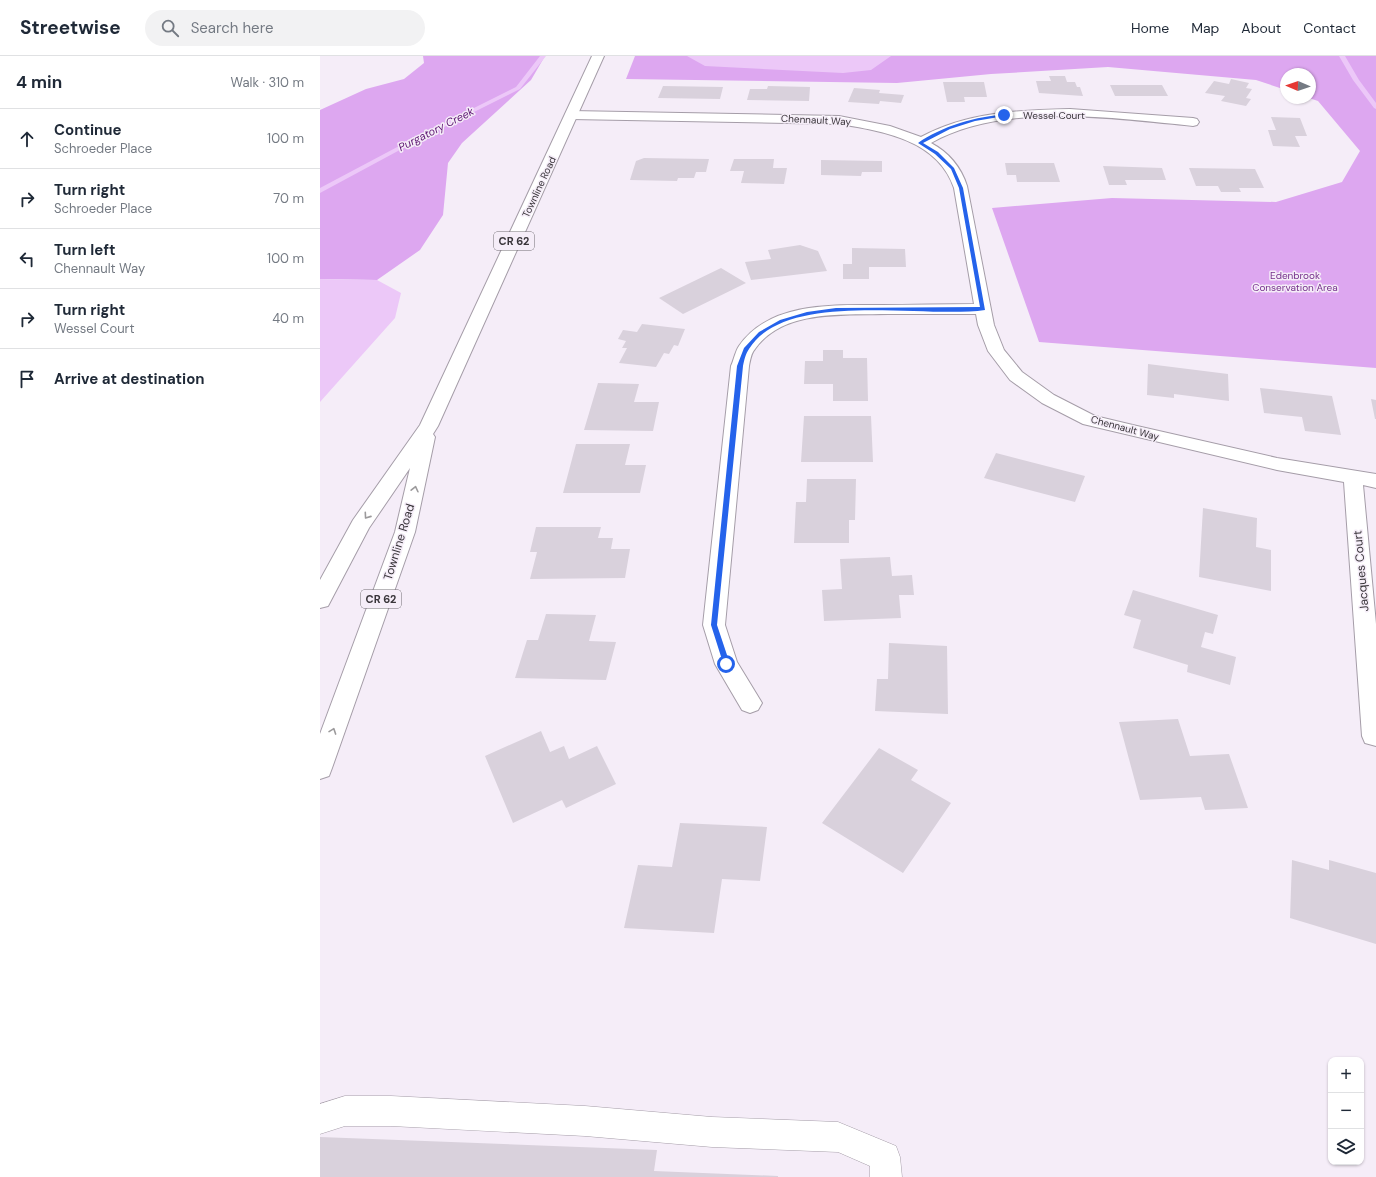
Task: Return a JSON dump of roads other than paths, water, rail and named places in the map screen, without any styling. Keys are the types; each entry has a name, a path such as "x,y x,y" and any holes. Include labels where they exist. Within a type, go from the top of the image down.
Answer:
{"street":[{"name":"Townline Road","path":"320,600 360,525 429,426 598,56"},
{"name":"Wessel Court","path":"920,143 948,128 975,120 1004,115 1080,114 1193,122"},
{"name":"Chennault Way","path":"571,115 839,120 867,124 894,131 937,153 953,169 961,188 986,325 996,350 1016,376 1048,399 1089,420 1277,464 1376,481"},
{"path":"750,703 726,664 714,625 740,366 746,348 761,333 781,321 807,313 836,310 983,309"},
{"name":"Townline Road","path":"320,768 405,532 429,426"},
{"name":"Jacques Court","path":"1353,477 1374,736"}],"lane":[{"path":"320,1119 345,1111 391,1111 585,1121 712,1132 838,1137 885,1157 886,1177"}],"waterway":[{"name":"Purgatory Creek","path":"320,191 420,137 518,88 543,56"},
{"path":"1342,56 1356,80 1376,107"}],"park label":[{"name":"Edenbrook Conservation Area","path":"1295,280"}]}
